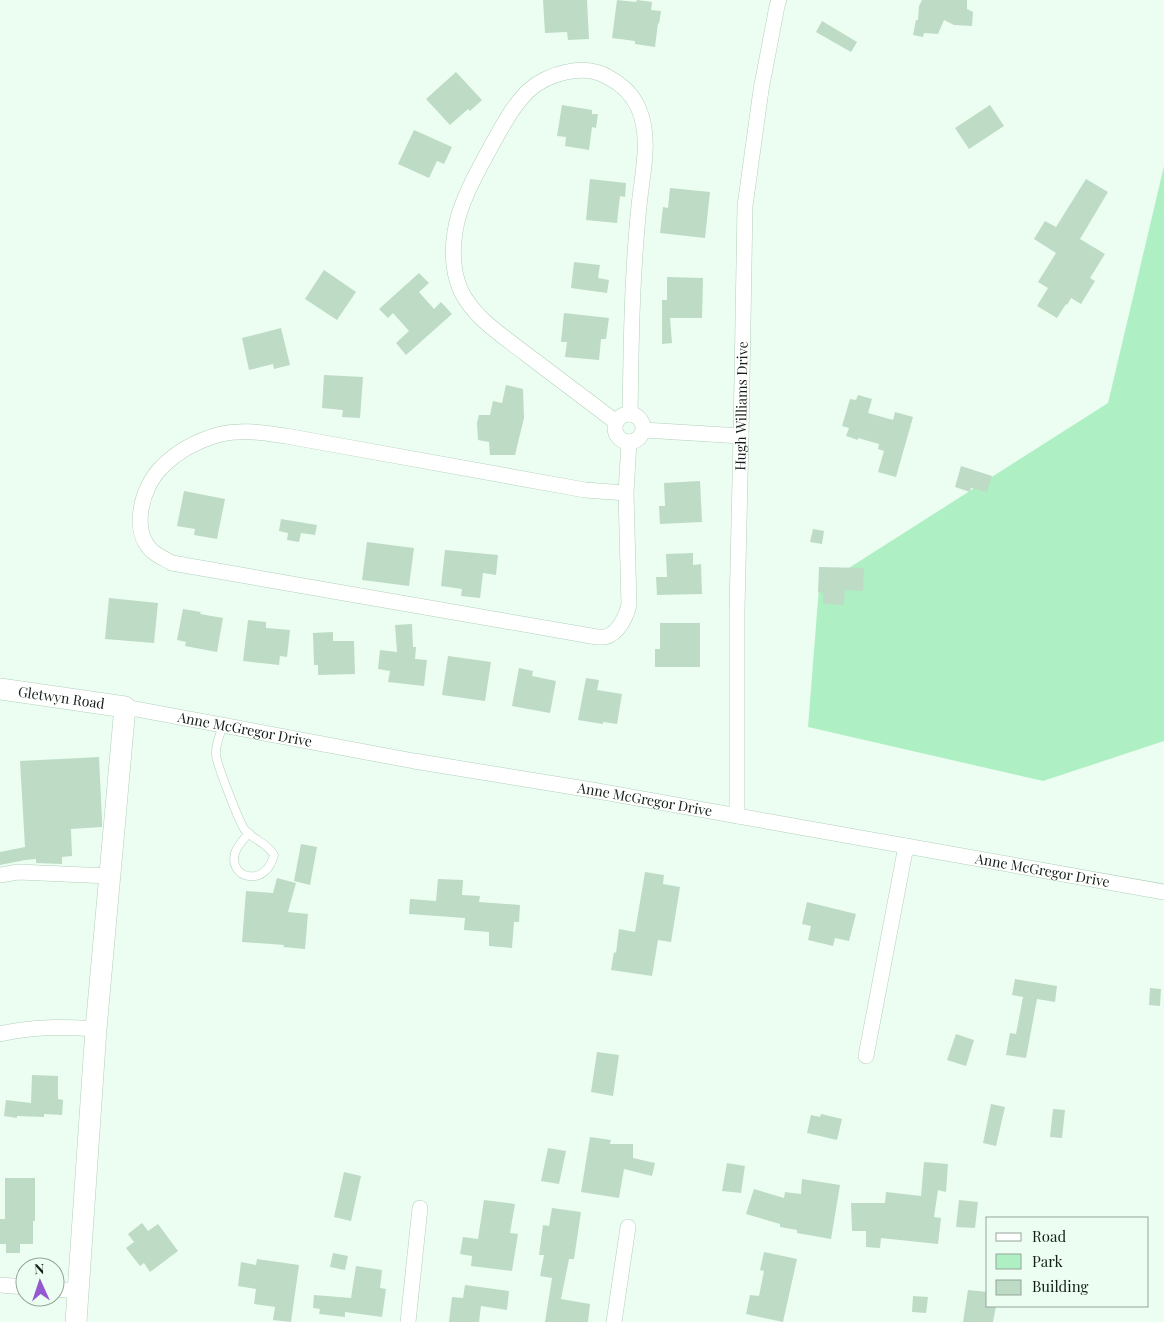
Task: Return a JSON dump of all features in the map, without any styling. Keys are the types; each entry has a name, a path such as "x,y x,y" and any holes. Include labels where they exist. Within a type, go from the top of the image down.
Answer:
{"street":[{"name":"Hugh Williams Drive","path":"737,816 736,610 745,206 761,90 776,6 779,0"},
{"path":"616,422 573,391 488,324 473,309 462,291 455,272 453,249 455,230 459,213 479,168 516,103 530,89 544,80 568,72 585,70 600,72 611,78 631,96 638,107 642,119 645,139 634,272 630,414"},
{"path":"630,414 642,420 644,430 636,441 624,441 616,432 616,422 620,417 630,414"},
{"path":"644,430 741,436"},
{"path":"626,493 586,490 286,436 248,431 220,434 196,443 176,454 160,469 146,490 140,509 143,536 151,550 160,557 172,562 605,637 620,625 629,605 626,493 629,442"},
{"name":"Gletwyn Road","path":"0,690 125,707"},
{"path":"76,1322 96,1029 125,707"},
{"name":"Anne McGregor Drive","path":"125,707 414,761 592,790 1164,892"},
{"path":"866,1056 906,846"},
{"path":"0,875 18,872 109,876"},
{"path":"0,1034 14,1030 40,1027 96,1029"},
{"path":"408,1322 420,1208"},
{"path":"614,1322 628,1227"},
{"path":"0,1285 15,1286"},
{"path":"65,1290 77,1291"}],"lane":[{"path":"223,726 218,738 216,754 236,810 244,829 269,847 274,855 272,865 266,872 255,877 244,876 237,870 234,862 235,852 249,833"}],"green space":[{"path":"1164,166 1164,741 1043,781 808,727 819,587 1108,403"}],"building":[{"path":"543,0 587,0 589,39 568,40 567,32 545,33"},
{"path":"617,0 652,2 651,10 661,11 655,47 635,44 635,41 612,38"},
{"path":"922,0 967,0 967,9 973,12 972,26 954,25 944,20 938,34 924,33 923,37 913,35"},
{"path":"822,21 857,42 851,52 816,32"},
{"path":"456,72 482,100 470,111 468,109 450,125 426,99"},
{"path":"562,105 592,110 592,114 598,114 596,128 592,127 589,150 565,146 566,137 557,136"},
{"path":"990,105 1004,126 969,149 955,128"},
{"path":"414,130 452,147 444,164 437,161 429,178 398,164"},
{"path":"590,179 626,183 625,197 620,196 617,223 586,220"},
{"path":"1086,179 1108,192 1080,239 1105,254 1090,278 1095,281 1081,304 1071,298 1057,318 1037,306 1048,288 1038,282 1056,253 1034,239 1045,221 1056,227"},
{"path":"670,188 710,192 705,238 660,233 663,207 668,208"},
{"path":"574,262 600,265 598,278 609,280 607,293 571,288"},
{"path":"324,270 356,292 337,320 305,299"},
{"path":"419,273 429,283 419,292 434,309 441,302 452,314 406,355 396,343 409,331 393,313 388,318 379,309"},
{"path":"667,277 703,278 702,318 670,318 672,343 662,344 662,300 667,300"},
{"path":"564,313 609,318 606,339 601,339 599,360 565,357 567,342 561,342"},
{"path":"281,328 290,365 274,369 273,364 249,370 242,338"},
{"path":"324,375 363,377 360,418 342,417 343,410 322,408"},
{"path":"506,385 523,389 524,418 515,455 490,455 489,442 478,440 477,423 479,415 490,415 493,401 502,403"},
{"path":"858,395 872,399 868,413 893,420 895,412 913,417 896,477 878,472 884,451 878,449 879,444 846,436 849,428 842,426 850,399 856,400"},
{"path":"961,466 992,476 987,492 971,488 970,492 955,487"},
{"path":"700,481 702,522 660,524 659,506 665,506 664,483"},
{"path":"184,491 225,499 217,539 194,535 195,529 177,526"},
{"path":"281,519 317,525 315,535 301,533 299,542 287,540 288,533 279,531"},
{"path":"813,529 824,531 822,544 810,542"},
{"path":"367,542 414,548 409,586 362,580"},
{"path":"445,550 498,555 496,575 483,573 480,598 461,596 462,589 441,586"},
{"path":"693,553 693,565 701,564 702,594 657,595 656,577 667,577 666,554"},
{"path":"819,567 864,568 863,591 845,590 844,605 823,604 823,593 818,592"},
{"path":"109,598 158,603 154,643 105,639"},
{"path":"183,609 223,618 217,652 185,646 186,642 177,640"},
{"path":"248,620 266,622 266,628 290,630 287,657 280,656 279,665 243,661"},
{"path":"660,623 700,623 700,667 655,667 655,649 660,649"},
{"path":"412,624 413,647 416,647 415,659 427,660 424,686 388,682 390,671 378,669 380,650 397,652 395,625"},
{"path":"333,632 333,641 354,641 355,674 318,675 318,665 314,665 313,633"},
{"path":"448,656 491,662 485,701 442,695"},
{"path":"519,668 533,671 532,676 556,681 550,713 512,706"},
{"path":"586,678 599,680 597,690 622,694 617,724 578,720"},
{"path":"99,757 102,827 71,829 72,856 62,857 62,864 36,863 36,859 0,865 0,852 25,847 20,761"},
{"path":"301,844 317,847 310,885 294,881"},
{"path":"645,872 664,875 663,884 680,887 671,942 658,940 652,976 611,970 614,952 616,953 619,929 635,932"},
{"path":"277,878 296,883 288,912 308,914 305,949 283,947 284,945 242,942 246,891 273,893"},
{"path":"438,879 463,880 462,895 480,896 479,902 520,905 519,922 514,922 512,948 489,946 489,932 464,930 465,918 409,914 410,899 436,901"},
{"path":"807,902 856,914 849,941 835,938 833,946 808,940 811,926 802,924"},
{"path":"1015,979 1057,986 1055,1002 1037,999 1026,1058 1006,1055 1010,1033 1016,1034 1023,997 1012,995"},
{"path":"1150,988 1161,989 1160,1006 1149,1005"},
{"path":"956,1034 974,1040 966,1066 947,1060"},
{"path":"597,1052 619,1055 613,1096 591,1092"},
{"path":"32,1075 58,1076 58,1099 63,1100 62,1115 44,1114 44,1117 17,1116 17,1118 4,1116 6,1100 31,1103"},
{"path":"991,1104 1005,1107 996,1146 983,1143"},
{"path":"1053,1109 1065,1110 1062,1138 1050,1137"},
{"path":"821,1114 842,1119 837,1140 807,1133 811,1115 820,1117"},
{"path":"590,1137 611,1140 610,1144 633,1144 633,1158 655,1163 652,1176 624,1169 619,1198 581,1192"},
{"path":"548,1148 566,1151 559,1184 541,1181"},
{"path":"924,1162 948,1164 946,1192 938,1190 934,1217 941,1218 938,1244 881,1238 880,1248 866,1247 866,1231 852,1231 851,1203 885,1203 886,1192 921,1196"},
{"path":"727,1163 745,1166 741,1193 722,1191"},
{"path":"344,1172 361,1176 351,1221 334,1217"},
{"path":"5,1178 35,1178 33,1244 20,1244 20,1253 6,1253 6,1244 0,1244 0,1219 5,1219"},
{"path":"802,1179 840,1185 831,1239 797,1233 797,1230 780,1227 780,1224 746,1214 754,1189 784,1198 785,1192 801,1194"},
{"path":"484,1200 515,1204 510,1233 518,1234 512,1271 471,1266 472,1256 460,1254 463,1237 478,1239"},
{"path":"959,1200 978,1202 975,1228 956,1227"},
{"path":"552,1208 581,1212 574,1259 569,1259 561,1299 590,1304 588,1322 545,1322 552,1278 540,1276 544,1255 539,1255 543,1225 549,1226"},
{"path":"142,1223 148,1231 158,1224 178,1251 150,1272 144,1263 140,1266 126,1248 134,1242 128,1234"},
{"path":"764,1252 797,1259 783,1322 746,1314 750,1295 759,1296 764,1271 760,1270"},
{"path":"333,1253 348,1256 345,1270 330,1267"},
{"path":"257,1259 299,1265 291,1322 273,1320 275,1307 254,1304 256,1289 238,1286 241,1262 256,1265"},
{"path":"356,1266 382,1270 380,1288 386,1289 382,1317 345,1312 345,1317 319,1314 320,1309 313,1308 314,1295 351,1298"},
{"path":"465,1285 509,1291 507,1310 481,1306 479,1322 449,1322 452,1297 463,1298"},
{"path":"968,1290 986,1292 986,1307 996,1307 993,1322 963,1322"},
{"path":"913,1296 928,1297 926,1313 912,1312"}]}
